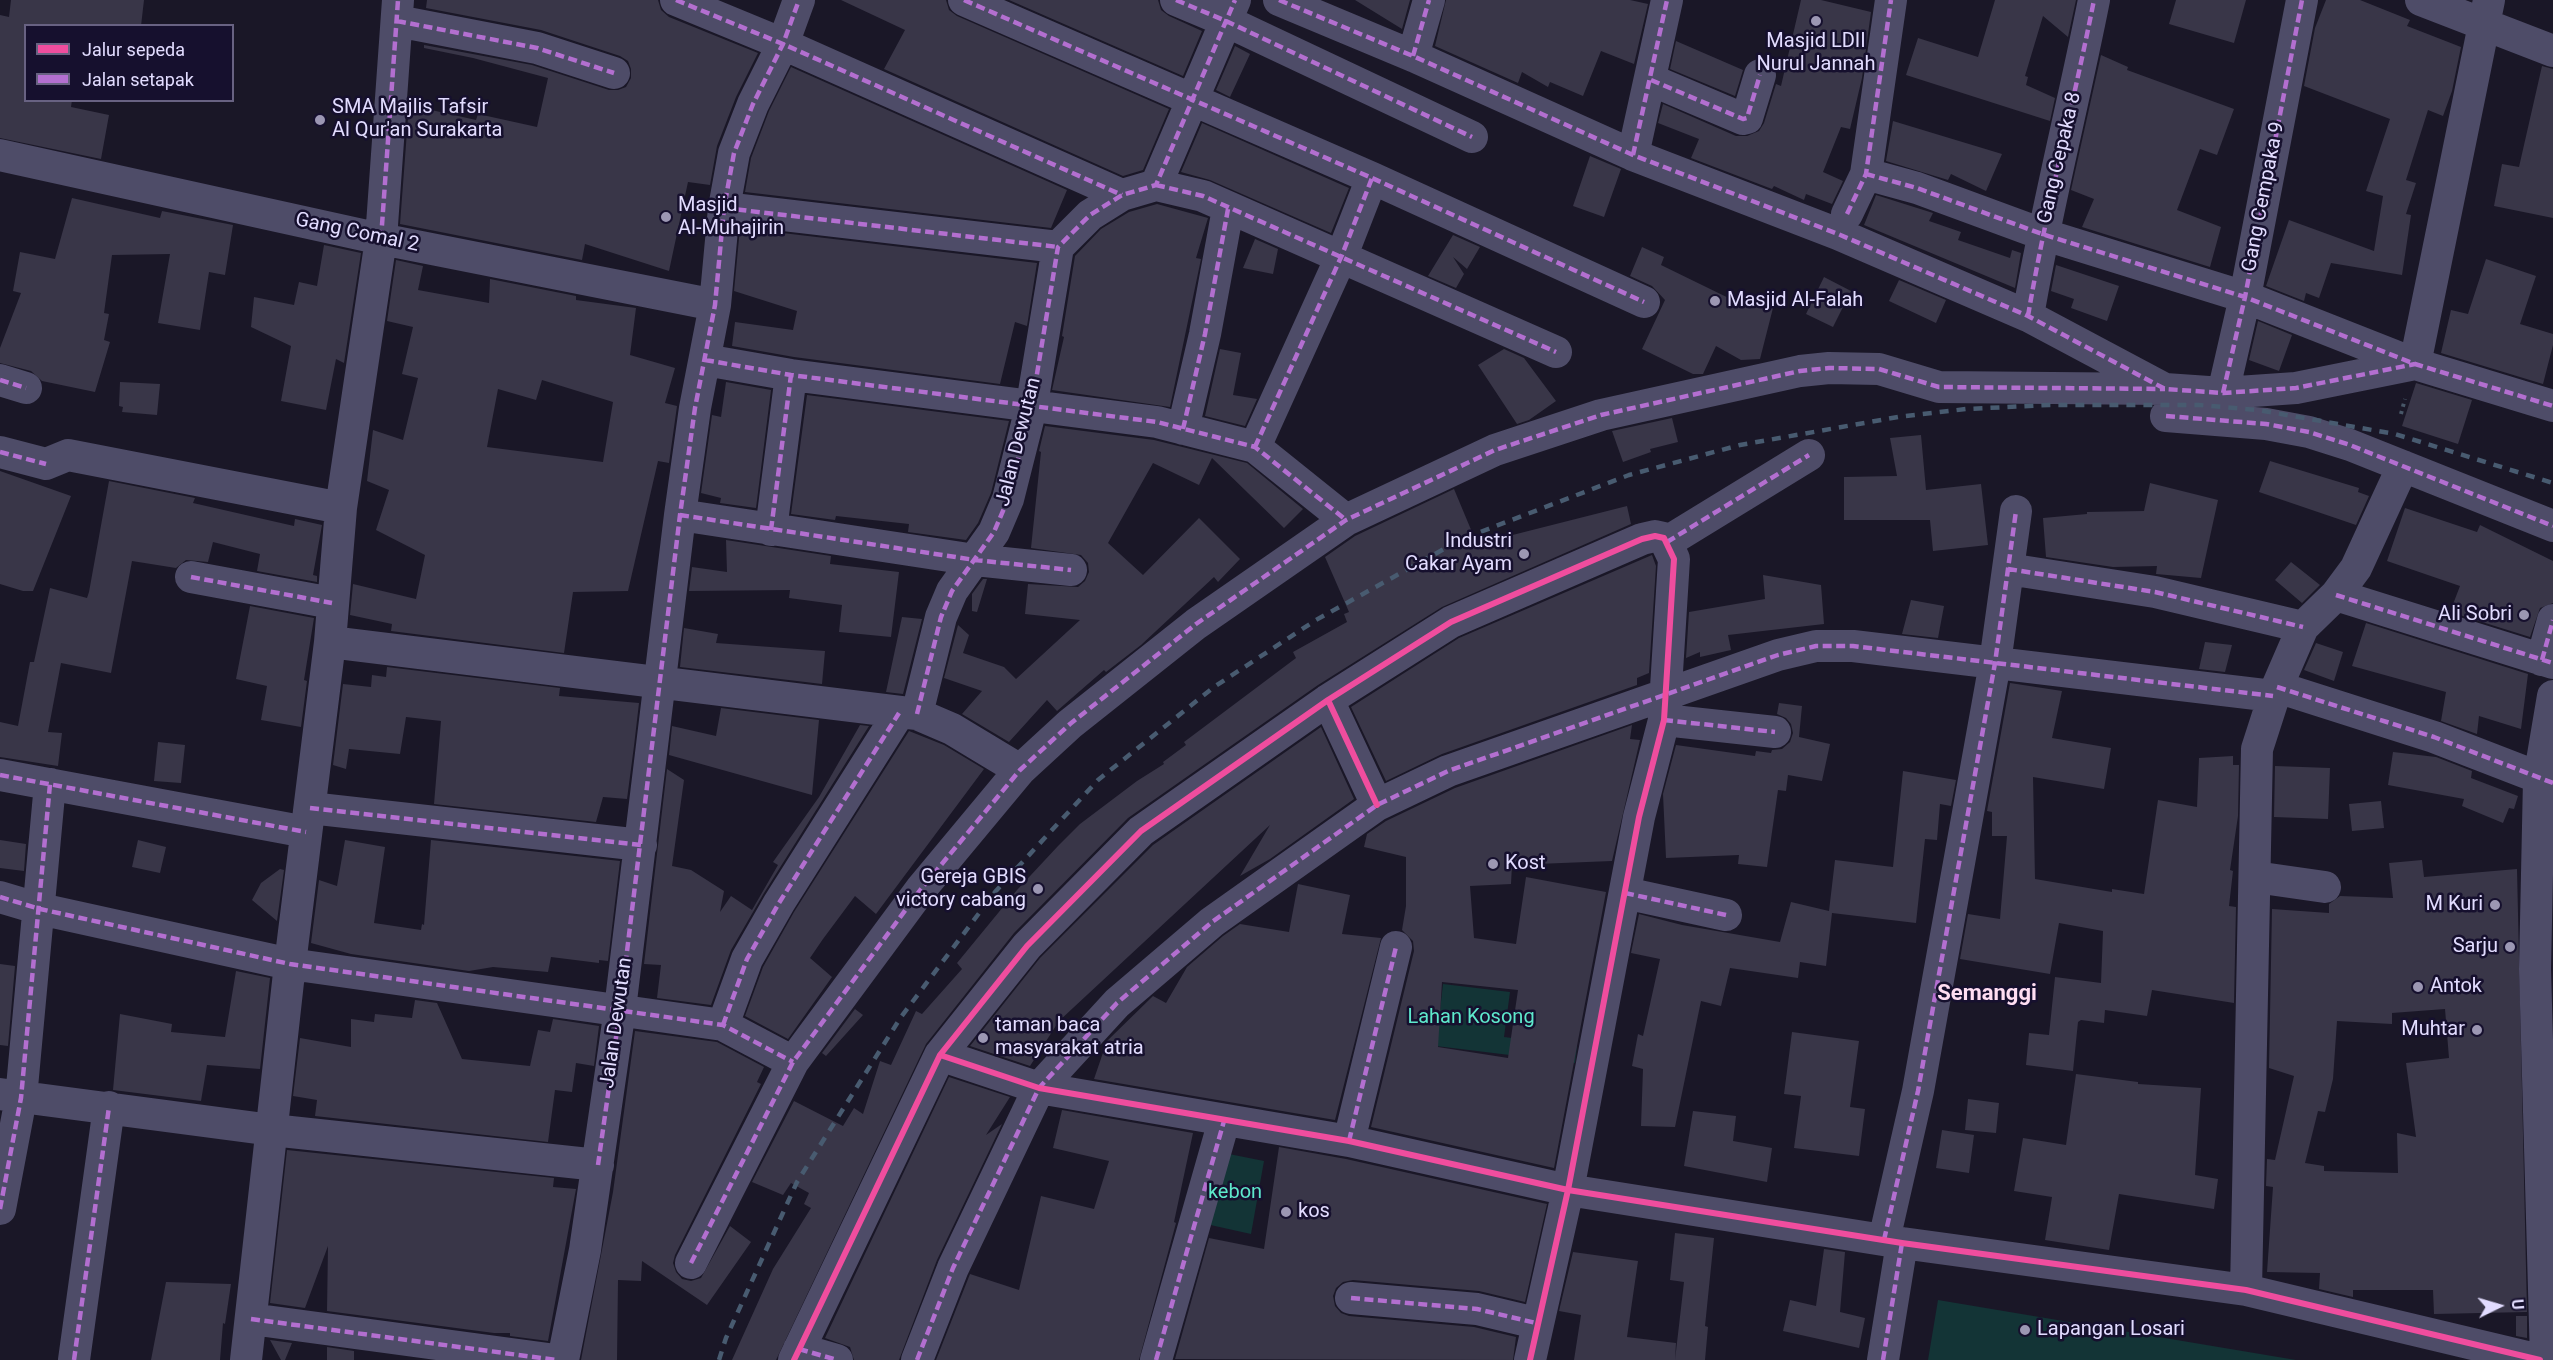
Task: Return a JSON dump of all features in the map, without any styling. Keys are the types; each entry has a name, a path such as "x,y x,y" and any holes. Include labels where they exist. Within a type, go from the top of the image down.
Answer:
{"street":[{"path":"676,0 783,44 1122,195"},
{"name":"Jalan Dewutan","path":"563,1360 585,1250 620,1009 641,845 658,684 695,408 715,305 724,208 734,153 753,104 783,44 799,0"},
{"path":"964,0 1372,178 1644,302"},
{"path":"1176,0 1231,10 1472,137"},
{"path":"1279,0 1413,56 1633,155 1838,234 2028,316 2165,403 2223,393 2296,388 2415,364"},
{"path":"1413,56 1429,0"},
{"path":"1633,155 1667,0"},
{"path":"1847,214 1866,174 1891,0"},
{"name":"Gang Cepaka 8","path":"2028,316 2042,234 2084,58 2094,0"},
{"name":"Gang Cempaka 9","path":"2223,393 2245,297 2302,0"},
{"path":"2421,0 2486,12 2553,51"},
{"path":"246,1360 290,964 330,642 342,508 381,239 397,10 537,48 614,73"},
{"path":"1156,185 1231,10"},
{"path":"2415,364 2486,12"},
{"path":"1651,80 1738,119 1746,119 1761,75"},
{"name":"Gang Comal 2","path":"0,155 381,239 715,305"},
{"path":"1866,174 1917,188 2042,234 2245,297 2415,364 2553,406"},
{"path":"1255,447 1341,255 1372,178"},
{"path":"724,208 1058,247 1090,215 1122,195 1156,185 1203,196 1228,209 1341,255 1556,352"},
{"path":"1183,429 1205,334 1228,209"},
{"name":"Jalan Dewutan","path":"723,1025 747,959 778,903 908,714 952,591 994,532 1008,499 1032,404 1058,247"},
{"path":"705,360 790,375 1032,404 1158,422 1255,447 1346,520"},
{"path":"691,1263 792,1062 921,889 1020,770 1070,724 1196,624 1346,520 1495,450 1601,415 1800,372 1829,368 1879,369 1939,387 2165,403 2309,432 2403,466 2553,526"},
{"path":"771,530 790,375"},
{"path":"0,452 46,464 68,455 342,508"},
{"path":"1667,542 1809,455"},
{"path":"2246,1290 2257,749 2275,692 2303,627 2336,595 2356,568 2403,466"},
{"path":"1883,1360 1893,1242 1917,1091 1995,663 2016,511"},
{"path":"680,515 975,560 1071,570"},
{"path":"837,1360 796,1355 940,1055 1027,946 1141,831 1328,699 1451,622 1642,539 1655,536 1664,538 1674,559 1664,708 1639,817 1568,1190 1536,1323 1530,1360"},
{"path":"2008,569 2155,592 2303,627"},
{"path":"191,577 332,603"},
{"path":"2336,595 2548,661 2553,620"},
{"path":"330,642 908,714 952,729 1020,770"},
{"path":"917,1360 953,1268 1039,1088 1118,1003 1212,922 1377,805 1448,771 1664,708 1778,655 1816,646 1853,646 2275,692 2434,737 2546,781"},
{"path":"2546,1360 2535,969 2553,696"},
{"path":"1328,699 1377,805"},
{"path":"1664,708 1775,732"},
{"path":"0,776 308,820 641,845"},
{"path":"0,1209 10,1096 40,909 50,784"},
{"path":"2255,877 2325,887"},
{"path":"1626,893 1726,915"},
{"path":"0,897 40,909 290,964 723,1025 792,1062"},
{"path":"1349,1142 1396,946"},
{"path":"940,1055 1039,1088 1349,1142 1568,1190 1893,1242 2246,1290 2540,1360"},
{"path":"10,1096 109,1107 272,1130 598,1164"},
{"path":"74,1360 109,1107"},
{"path":"1156,1360 1224,1121"},
{"path":"1351,1298 1477,1309 1536,1323"},
{"path":"251,1319 556,1360"}],"green space":[{"name":"Lahan Kosong","path":"1443,984 1510,992 1504,1037 1577,1046 1575,1063 1436,1046"},
{"name":"kebon","path":"1219,1152 1264,1161 1251,1234 1206,1224"},
{"name":"Lapangan Losari","path":"1938,1300 2296,1360 1928,1360"}],"building":[{"path":"11,0 144,0 141,24 24,24 24,102 72,102 71,107 109,115 101,159 0,138 0,15 9,17"},
{"path":"427,0 658,0 661,10 669,17 758,53 736,97 717,146 710,185 688,182 669,271 585,244 582,260 400,224 409,105 476,120 478,114 537,127 548,78 473,58 424,48 424,45 532,65 609,90 626,87 631,78 628,61 620,56 541,30 426,8"},
{"path":"841,0 946,0 949,10 957,16 1169,109 1143,170 1123,176 884,69 905,30"},
{"path":"1009,0 1158,0 1161,10 1169,16 1202,31 1183,76"},
{"path":"1355,0 1410,0 1402,29"},
{"path":"1446,0 1630,0 1648,4 1634,64 1601,51 1583,96 1550,82 1548,87 1522,72 1518,83 1435,46"},
{"path":"1801,0 1821,0 1871,12 1862,78 1850,129 1841,127 1823,172 1843,181 1832,204 1806,194 1804,200 1774,186 1772,189 1691,158 1699,139 1658,123 1663,104 1736,136 1747,136 1759,131 1764,123 1776,84 1781,86"},
{"path":"1995,0 2076,0 2068,37 2043,16 2025,76 2028,77 2026,85 2055,98 2050,121 1906,75 1918,38 1978,57"},
{"path":"2176,0 2246,0 2234,43 2169,24"},
{"path":"2326,0 2360,0 2410,20 2407,26 2461,47 2452,91 2443,116 2428,110 2406,180 2416,183 2406,214 2411,215 2402,275 2331,263 2319,298 2306,293 2304,301 2266,286 2289,220 2374,251 2383,196 2366,191 2390,119 2304,86 2315,28"},
{"path":"1676,41 1743,70 1735,96 1670,69"},
{"path":"1235,46 1250,54 1230,97 1216,90"},
{"path":"2101,55 2128,67 2127,70 2234,109 2217,155 2200,149 2177,210 2221,227 2210,267 2082,227 2094,199 2071,190"},
{"path":"2542,66 2553,69 2553,218 2494,206 2502,164 2519,167"},
{"path":"791,67 1067,190 1051,228 745,192 751,158 769,111"},
{"path":"1893,121 2002,154 1986,191 1951,174 1948,180 1886,161"},
{"path":"1202,123 1349,188 1331,233 1210,180 1181,172"},
{"path":"1590,156 1621,169 1604,217 1573,206"},
{"path":"1876,195 1933,213 1929,221 1961,232 1958,240 2010,258 2012,250 2021,253 2015,288 1864,225"},
{"path":"72,198 160,218 162,211 233,225 225,275 209,272 200,330 158,323 170,254 112,255 104,313 109,314 104,340 110,342 95,392 42,381 31,371 0,363 0,348 21,293 13,291 20,252 55,259"},
{"path":"1157,204 1208,218 1196,258 1201,259 1170,407 1052,390 1064,337 1062,336 1075,256 1101,229 1129,212"},
{"path":"740,228 1037,263 1027,326 1015,322 1000,384 794,357 732,346 735,322 793,330 797,311 734,291"},
{"path":"1453,235 1480,247 1467,269 1453,257 1464,274 1456,288 1428,276"},
{"path":"1255,239 1278,249 1273,274 1243,268"},
{"path":"324,245 361,253 344,363 336,359 326,410 281,401 291,346 251,327 254,297 294,305 299,282 317,286"},
{"path":"1642,247 1664,257 1661,265 1745,306 1748,299 1773,308 1760,359 1741,360 1716,346 1703,374 1693,374 1642,349 1665,300 1652,286 1630,276"},
{"path":"2486,259 2536,276 2520,324 2553,334 2553,345 2543,384 2441,353 2451,310 2468,314"},
{"path":"396,260 423,266 418,290 489,303 490,279 576,296 576,300 636,308 630,355 675,368 665,403 677,406 669,463 658,461 628,591 573,592 564,653 391,631 392,624 350,615 353,584 416,599 425,555 376,530 389,490 367,481 373,430 403,440 418,378 402,374 413,327 387,321","holes":["542,380 613,402 603,462 487,447 498,389 536,400"]},
{"path":"2056,265 2119,286 2107,321 2071,308 2074,299 2051,291"},
{"path":"1824,277 1851,291 1833,327 1806,314"},
{"path":"1899,280 1946,300 1936,323 1889,301"},
{"path":"2258,321 2292,335 2279,371 2249,360"},
{"path":"1220,349 1241,353 1233,395 1257,399 1245,426 1205,416"},
{"path":"1504,349 1524,358 1556,401 1529,420 1517,424 1478,365"},
{"path":"120,382 160,384 157,415 122,412 123,407 119,406"},
{"path":"726,382 771,390 756,508 720,503 721,498 701,493 712,415 721,417"},
{"path":"2416,383 2472,400 2458,444 2402,426"},
{"path":"807,395 1009,421 991,493 978,523 966,540 908,532 909,524 836,516 835,520 791,514"},
{"path":"1672,418 1678,442 1650,449 1651,452 1623,462 1612,431"},
{"path":"1045,426 1154,440 1247,463 1303,509 1284,528 1212,458 1199,485 1153,463 1108,543 1143,575 1199,518 1240,559 1218,582 1214,577 1141,645 1106,672 1104,670 1057,711 1047,700 1009,742 962,714 982,691 944,678 958,625 969,635 963,653 1004,667 1016,679 1080,620 1025,614 1028,584 1078,587 1085,581 1089,572 1088,563 1081,555 1031,548 1041,452 1039,451"},
{"path":"1921,435 1926,490 1981,484 1988,545 1933,551 1930,520 1844,520 1844,477 1897,476 1890,438"},
{"path":"2270,461 2359,488 2358,492 2369,496 2356,525 2259,492"},
{"path":"0,471 71,496 33,591 23,591 0,584"},
{"path":"109,481 195,498 193,503 294,526 295,519 322,525 313,575 317,576 317,582 257,571 260,554 213,542 208,562 186,560 176,568 132,561 111,673 61,663 48,732 62,733 58,766 0,757 0,722 18,726 30,662 34,662 50,588 87,598"},
{"path":"2150,483 2218,500 2201,578 2156,574 2157,566 2113,567 2046,557 2043,518 2087,514 2087,512 2144,511"},
{"path":"1454,489 1477,544 1627,506 1631,524 1442,607 1318,685 1128,818 1014,933 926,1044 776,1360 732,1360 773,1269 811,1208 804,1204 809,1193 791,1183 783,1195 752,1182 794,1101 843,1126 854,1108 863,1114 880,1061 891,1065 916,1011 922,1014 962,969 957,963 1017,890 1058,846 1080,824 1137,781 1164,764 1163,762 1186,745 1184,742 1296,658 1293,652 1347,622 1344,614 1349,612 1325,557 1355,536"},
{"path":"2405,508 2477,532 2480,525 2553,561 2553,603 2540,608 2530,637 2450,612 2460,586 2387,561"},
{"path":"726,540 831,556 830,564 899,572 891,637 839,632 842,605 789,598 790,590 689,591 692,567 727,572"},
{"path":"1652,555 1656,566 1649,673 1637,678 1637,685 1442,754 1386,781 1351,707 1459,638"},
{"path":"2291,562 2320,585 2302,603 2275,580"},
{"path":"1763,575 1821,585 1824,624 1728,635 1731,650 1700,657 1700,652 1686,658 1689,612 1765,599"},
{"path":"983,579 987,579 977,612 972,611 972,594"},
{"path":"1911,600 1944,606 1938,638 1902,634"},
{"path":"250,606 314,618 304,680 307,681 301,727 261,720 267,686 236,679"},
{"path":"902,617 922,619 903,694 886,692"},
{"path":"2366,623 2528,674 2521,729 2479,716 2477,734 2441,721 2446,692 2352,666"},
{"path":"684,628 718,634 716,643 825,651 822,684 680,667"},
{"path":"2205,642 2232,645 2225,672 2199,669"},
{"path":"2316,643 2343,652 2334,681 2304,670"},
{"path":"387,667 560,688 559,696 639,703 627,799 603,797 596,822 434,804 441,721 406,717 400,754 349,749 346,769 333,765 343,684 371,687 372,675 386,677"},
{"path":"2010,683 2062,691 2052,738 2111,748 2104,789 2033,777 2035,879 2112,892 2112,889 2144,894 2158,800 2197,807 2199,758 2233,756 2233,765 2239,765 2238,816 2230,870 2233,871 2229,906 2236,907 2234,1003 2152,990 2147,1016 2105,1010 2104,1023 2081,1020 2078,1022 2073,1071 2026,1065 2029,1033 2049,1035 2055,977 2101,983 2103,931 2059,923 2050,974 1960,959 1968,914 2000,919 2007,836 1992,836 1992,812 1987,811"},
{"path":"1779,703 1802,706 1799,737 1830,744 1822,781 1788,775 1786,791 1778,790 1767,867 1738,864 1739,855 1666,858 1663,794 1676,745 1755,756 1756,751 1771,753 1772,750 1782,749 1790,742 1793,733 1791,724 1786,718 1777,714"},
{"path":"721,708 819,720 812,795 669,755 672,726 716,736"},
{"path":"860,725 869,726 764,893 731,950 711,1005 657,998 661,965 644,964 667,769 684,780 672,866 691,870 724,891 720,912 731,896 752,910 778,865 773,862 819,797"},
{"path":"1632,725 1630,739 1640,740 1612,861 1512,865 1511,884 1470,886 1474,938 1516,944 1526,877 1606,892 1554,1168 1371,1127 1414,951 1413,941 1402,930 1406,906 1406,857 1364,847 1367,834 1386,821 1455,788","holes":["1442,982 1518,990 1508,1058 1438,1047"]},
{"path":"1321,727 1354,799 1270,859 1240,876 1270,825 1059,1021 1030,1066 970,1046 1040,958 1153,845"},
{"path":"909,731 944,745 984,769 876,914 855,896 823,939 810,958 832,977 788,1039 745,1016 763,967 794,912"},
{"path":"158,742 185,745 181,783 154,781"},
{"path":"2393,752 2436,757 2472,771 2471,778 2518,796 2514,809 2509,808 2503,823 2462,806 2464,799 2388,785"},
{"path":"2275,766 2330,768 2328,819 2274,817"},
{"path":"1903,771 1956,780 1951,806 1940,804 1937,840 1925,839 1916,923 1832,913 1826,966 1800,962 1798,978 1730,968 1721,1006 1701,1001 1675,1127 1641,1126 1643,1069 1632,1066 1638,1034 1643,1036 1660,959 1631,953 1639,914 1682,925 1780,942 1791,902 1829,911 1835,860 1893,867"},
{"path":"2381,801 2384,828 2352,831 2349,804"},
{"path":"0,840 26,844 24,871 0,868"},
{"path":"138,840 166,847 160,873 132,867"},
{"path":"345,840 385,847 374,923 421,930 422,924 424,925 431,840 620,861 608,961 599,960 599,963 551,957 548,972 493,967 469,971 351,954 311,943 319,880 337,886"},
{"path":"2422,860 2424,877 2517,869 2527,1312 2434,1314 2433,1290 2353,1290 2353,1297 2319,1289 2320,1273 2267,1272 2273,1187 2266,1186 2267,1159 2275,1160 2294,1076 2269,1068 2272,909 2329,913 2329,904 2340,896 2393,898 2389,863","holes":["2445,1009 2449,1058 2406,1063 2416,1137 2397,1133 2398,1173 2324,1171 2324,1166 2305,1163 2318,1111 2325,1112 2333,1079 2337,1021 2392,1024 2392,1013"]},
{"path":"280,869 284,870 277,921 252,900 261,883"},
{"path":"1298,884 1350,895 1342,934 1381,938 1335,1120 1094,1079 1107,1041 1153,996 1166,1003 1187,967 1223,936 1240,924 1289,932"},
{"path":"0,964 15,966 8,1046 0,1045"},
{"path":"236,971 270,978 260,1069 207,1065 201,1101 113,1090 120,1014 172,1024 171,1032 225,1037"},
{"path":"415,1000 437,1003 462,1059 530,1066 538,1030 550,1032 553,1019 599,1026 594,1066 576,1063 572,1092 555,1090 548,1142 315,1116 317,1100 293,1096 300,1038 351,1047 351,1019 374,1022 375,1014 412,1018"},
{"path":"855,1009 863,1015 826,1056 822,1053"},
{"path":"635,1031 717,1042 764,1067 757,1082 761,1084 675,1255 673,1263 676,1272 682,1279 691,1281 701,1278 730,1226 751,1242 707,1305 642,1261 641,1281 618,1280 617,1360 581,1360 613,1192"},
{"path":"1792,1032 1859,1041 1850,1107 1865,1109 1859,1156 1794,1148 1801,1096 1784,1094"},
{"path":"2076,1074 2138,1082 2138,1084 2201,1088 2195,1175 2218,1179 2214,1209 2119,1194 2109,1250 2045,1240 2052,1197 2014,1191 2023,1138 2066,1145"},
{"path":"949,1077 1010,1097 986,1135 1002,1124 937,1260 899,1360 854,1360 850,1347 825,1338"},
{"path":"1968,1099 1999,1103 1996,1133 1965,1130"},
{"path":"1062,1110 1193,1133 1174,1222 1176,1223 1139,1360 936,1360 970,1274 1019,1290 1041,1196 1094,1209 1109,1161 1053,1148"},
{"path":"1693,1111 1736,1116 1733,1141 1772,1148 1767,1182 1684,1166"},
{"path":"1942,1130 1974,1135 1969,1173 1936,1168"},
{"path":"1279,1147 1346,1159 1547,1204 1525,1302 1479,1291 1353,1280 1343,1282 1336,1288 1333,1296 1335,1306 1341,1313 1349,1316 1474,1327 1516,1337 1513,1360 1175,1359 1209,1238 1264,1249"},
{"path":"287,1150 554,1178 553,1187 576,1189 548,1341 510,1336 510,1333 494,1333 327,1311 328,1246 305,1308 270,1303"},
{"path":"1675,1233 1714,1238 1705,1326 1708,1327 1705,1360 1675,1360 1684,1282 1670,1280"},
{"path":"1824,1249 1845,1252 1840,1312 1865,1318 1859,1348 1783,1331 1790,1300 1816,1306"},
{"path":"1573,1252 1638,1261 1627,1337 1676,1343 1675,1360 1574,1360 1581,1315 1559,1311"},
{"path":"166,1282 231,1284 225,1324 223,1323 220,1360 151,1360"},
{"path":"2516,1316 2527,1316 2527,1338 2516,1336"},
{"path":"270,1340 292,1343 285,1360 281,1360"},
{"path":"327,1347 354,1351 354,1360 327,1360"}],"railway":[{"path":"719,1360 726,1338 797,1182 901,1017 995,892 1098,780 1214,687 1316,620 1462,539 1629,475 1740,445 1898,417 1966,409 2049,405 2199,405 2258,410 2395,434 2553,483"}],"marked path":[{"path":"381,239 398,0"},
{"path":"676,0 783,44 1122,195"},
{"path":"598,1165 620,1009 680,515 695,408 715,305 724,208 734,153 753,104 783,44 799,0"},
{"path":"964,0 1372,178 1644,302"},
{"path":"1176,0 1226,21 1472,137"},
{"path":"917,714 941,617 952,591 994,532 1008,499 1032,404 1058,247 1090,215 1122,195 1156,185 1235,0"},
{"path":"1279,0 1413,56 1633,155 1838,234 2028,316 2165,389 2223,393 2296,388 2415,364"},
{"path":"1413,56 1429,0"},
{"path":"1633,155 1667,0"},
{"path":"1847,214 1866,174 1891,0"},
{"path":"2028,316 2094,0"},
{"path":"2223,393 2245,297 2302,0"},
{"path":"397,21 537,48 614,73"},
{"path":"1651,80 1743,119 1747,118 1760,75"},
{"path":"1866,174 1917,188 2042,234 2245,297 2415,364 2553,406"},
{"path":"1255,447 1342,255 1372,178"},
{"path":"1156,185 1203,196 1556,352"},
{"path":"724,208 1058,247"},
{"path":"1183,429 1205,334 1228,209"},
{"path":"705,360 791,375 1157,422 1255,447 1346,520"},
{"path":"691,1263 793,1062 921,889 1020,770 1070,724 1196,624 1346,520 1495,450 1601,415 1800,371 1829,368 1879,369 1939,387 2165,389"},
{"path":"771,530 791,375"},
{"path":"0,380 26,388"},
{"path":"2166,416 2266,424 2309,432 2350,445 2553,526"},
{"path":"0,452 46,464"},
{"path":"1667,542 1809,455"},
{"path":"1884,1240 1918,1091 1995,663 2016,511"},
{"path":"680,515 975,560 1071,570"},
{"path":"2008,569 2155,592 2303,627"},
{"path":"191,577 332,603"},
{"path":"2336,595 2553,663"},
{"path":"2542,660 2553,620"},
{"path":"917,1360 953,1268 1039,1088 1117,1003 1212,922 1377,805 1448,771 1778,655 1816,646 1853,646 2273,696"},
{"path":"2277,687 2434,737 2553,783"},
{"path":"723,1025 747,959 779,903 899,713"},
{"path":"1664,720 1775,732"},
{"path":"0,775 306,832"},
{"path":"0,1209 21,1098 50,784"},
{"path":"310,808 641,845"},
{"path":"1625,893 1726,915"},
{"path":"0,897 40,909 290,964 723,1025 793,1062"},
{"path":"1349,1141 1396,947"},
{"path":"74,1360 109,1107"},
{"path":"1156,1360 1224,1121"},
{"path":"1883,1360 1902,1243"},
{"path":"1351,1298 1477,1309 1536,1323"},
{"path":"251,1319 556,1360"},
{"path":"799,1349 837,1360"}],"cycle path":[{"path":"794,1360 940,1055 1027,946 1141,831 1328,700 1451,622 1642,539 1655,536 1664,538 1674,559 1664,720 1639,817 1568,1190 1530,1360"},
{"path":"1328,700 1377,805"},
{"path":"940,1055 1039,1088 1349,1141 1568,1190 1902,1243 2246,1290 2540,1360"}],"place":[{"name":"Masjid LDII Nurul Jannah","path":"1816,21"},
{"name":"SMA Majlis Tafsir Al Qur'an Surakarta","path":"320,120"},
{"name":"Masjid Al-Muhajirin","path":"666,217"},
{"name":"Masjid Al-Falah","path":"1715,301"},
{"name":"Industri Cakar Ayam","path":"1524,554"},
{"name":"Ali Sobri","path":"2524,615"},
{"name":"Kost","path":"1493,864"},
{"name":"Gereja GBIS victory cabang","path":"1038,889"},
{"name":"M Kuri","path":"2495,905"},
{"name":"Sarju","path":"2510,947"},
{"name":"Antok","path":"2418,987"},
{"name":"Muhtar","path":"2477,1030"},
{"name":"taman baca masyarakat atria","path":"983,1038"},
{"name":"kos","path":"1286,1212"},
{"name":"Lapangan Losari","path":"2025,1330"}],"district":[{"name":"Semanggi","path":"1987,994"}]}
